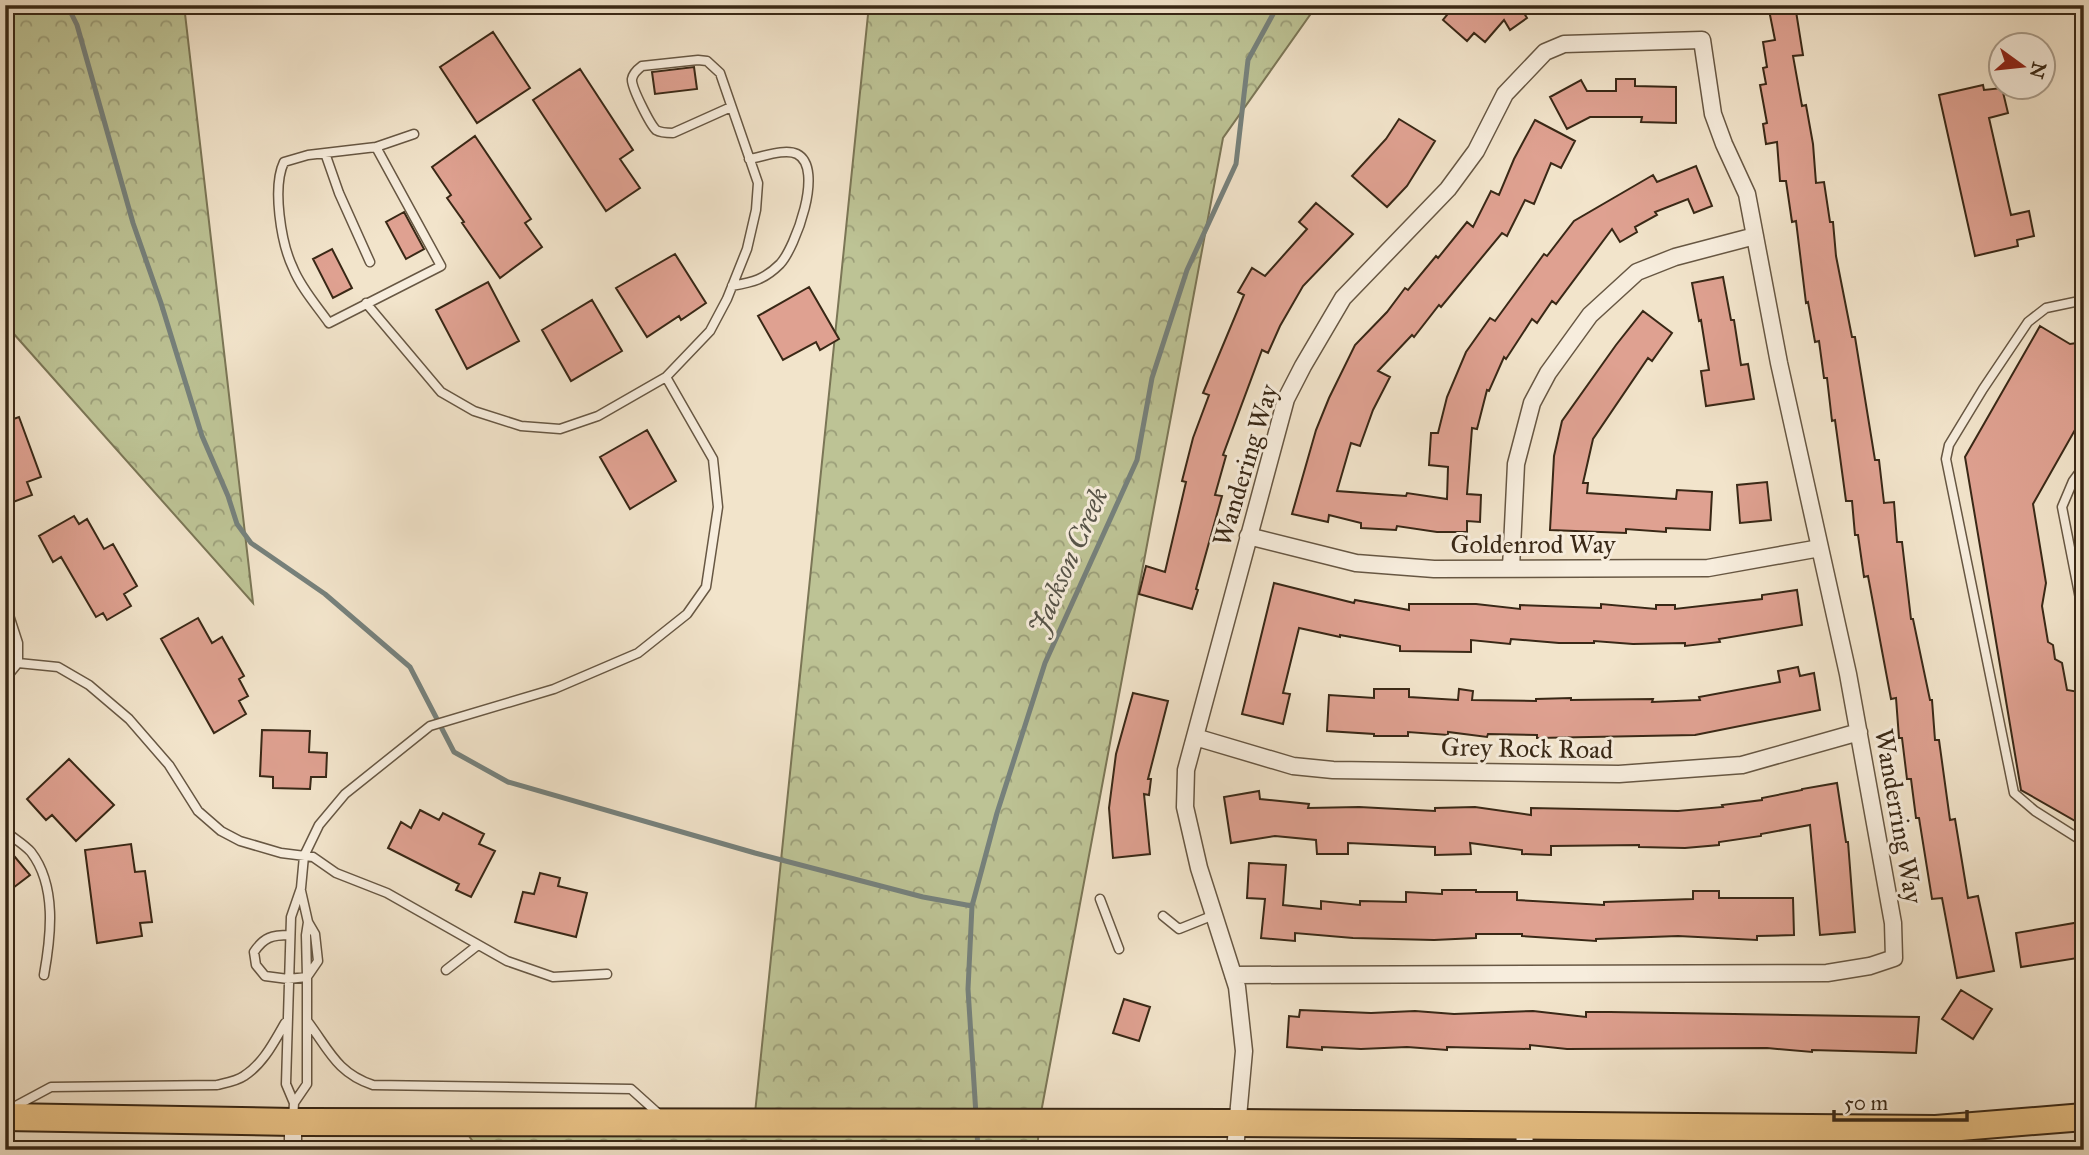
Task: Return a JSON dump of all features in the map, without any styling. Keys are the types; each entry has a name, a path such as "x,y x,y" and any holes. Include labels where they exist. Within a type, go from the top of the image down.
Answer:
{"main road":[{"path":"5,1117 293,1113 668,1122 1237,1123 1525,1138 1936,1129 2084,1117"}],"street":[{"name":"Wanderring Way","path":"1233,975 1827,973 1870,966 1894,958 1893,923 1848,674 1779,363 1747,194 1713,114 1702,40"},
{"name":"Wandering Way","path":"1235,1150 1244,1051 1237,987 1199,867 1185,807 1186,770 1286,399 1343,298 1448,189 1476,151 1506,94 1545,52 1564,44 1702,40"},
{"path":"1511,568 1516,464 1532,403 1548,373 1590,315 1637,272 1675,257 1755,236"},
{"name":"Goldenrod Way","path":"1248,536 1356,563 1434,569 1708,568 1821,548"},
{"name":"Grey Rock Road","path":"1195,737 1293,766 1333,770 1619,774 1742,765 1859,732"},
{"path":"293,1113 293,1150"}],"lane":[{"path":"366,303 441,392 474,411 521,426 560,429 598,416 666,377 710,331 747,249 756,210 758,183 720,73 706,61 642,66 632,78 634,90 657,131 673,133 731,107"},
{"path":"376,147 441,266 328,323 293,269 282,235 279,173 284,162 325,153 376,147 414,134"},
{"path":"325,153 344,205 370,262"},
{"path":"732,286 760,281 782,262 804,216 808,193 806,169 796,153 749,159"},
{"path":"2084,300 2046,308 2028,322 1948,445 1946,460 2014,793 2035,811 2084,842"},
{"path":"293,1113 286,1084 291,917 300,888 304,856 319,825 345,794 430,726 554,689 638,653 687,614 706,587 718,507 713,458 666,377"},
{"path":"2084,466 2073,481 2062,507 2084,619"},
{"path":"5,603 18,643 18,663 5,679"},
{"path":"18,663 58,667 89,685 129,719 169,765 198,811 221,831 240,841 281,853 313,857 336,873 387,893 507,961 553,977 607,974"},
{"path":"5,831 30,852 40,868 47,891 51,925 44,975"},
{"path":"293,1113 307,1084 307,977 318,961 316,934 308,922 300,888"},
{"path":"1100,899 1119,949"},
{"path":"1163,916 1179,929 1214,915"},
{"path":"290,935 272,935 261,941 254,952 256,965 265,976 288,979 307,977"},
{"path":"446,971 478,944"},
{"path":"5,1111 51,1087 217,1085 243,1077 263,1059 286,1020"},
{"path":"308,1022 342,1068 355,1079 373,1085 631,1089 668,1122"}],"green space":[{"path":"5,5 184,5 253,603 5,324"},
{"path":"869,5 1317,5 1223,138 1040,1118 1037,1150 479,1150 454,1115 754,1123"}],"building":[{"path":"1455,5 1519,5 1527,18 1510,30 1504,20 1485,42 1474,33 1467,41 1443,20"},
{"path":"1768,5 1795,5 1803,55 1793,56 1802,106 1806,105 1816,183 1824,182 1830,222 1833,222 1836,256 1852,337 1855,337 1875,460 1879,460 1884,503 1894,502 1897,542 1902,542 1911,619 1932,700 1935,740 1939,740 1950,820 1955,819 1968,898 1978,896 1994,971 1957,978 1942,898 1932,899 1919,818 1916,818 1911,779 1907,779 1902,738 1899,738 1896,698 1891,699 1868,576 1864,577 1858,535 1855,535 1852,501 1846,501 1827,378 1824,378 1819,341 1815,342 1808,302 1806,303 1796,221 1792,222 1786,181 1780,181 1777,142 1766,144 1763,124 1767,123 1760,85 1766,84 1763,68 1767,67 1763,42 1775,40"},
{"path":"493,32 530,88 477,123 440,67"},
{"path":"694,67 697,89 655,94 652,72"},
{"path":"580,69 633,150 620,159 640,188 606,211 533,100"},
{"path":"1616,79 1635,79 1635,86 1676,87 1676,123 1641,122 1642,117 1590,117 1567,129 1550,97 1581,80 1587,91 1616,91"},
{"path":"1983,85 1984,90 1988,90 1988,102 2005,102 2008,113 1989,118 2011,215 2029,211 2034,236 2017,240 2018,246 1975,256 1939,95"},
{"path":"1399,119 1435,141 1407,186 1387,207 1352,176 1386,139"},
{"path":"1535,120 1575,141 1561,168 1551,163 1534,204 1525,200 1507,236 1502,233 1441,307 1439,305 1414,337 1412,335 1378,371 1390,377 1373,410 1360,446 1351,443 1337,491 1406,496 1407,493 1447,499 1448,467 1429,465 1431,433 1438,433 1447,397 1466,352 1490,318 1495,321 1544,254 1547,256 1574,221 1653,175 1657,182 1696,166 1712,206 1694,213 1688,199 1655,212 1657,215 1635,227 1637,232 1620,242 1612,229 1556,304 1552,301 1537,323 1532,319 1506,359 1504,357 1489,391 1487,390 1477,429 1472,428 1467,494 1481,495 1480,522 1467,521 1467,532 1437,532 1397,526 1396,530 1361,528 1361,523 1329,515 1328,522 1292,514 1316,430 1355,345 1387,312 1405,288 1408,290 1436,256 1438,258 1467,222 1473,227 1491,191 1499,195"},
{"path":"475,136 531,219 525,223 542,247 500,278 462,223 464,222 447,198 451,195 432,167"},
{"path":"1316,203 1353,234 1303,286 1268,353 1262,350 1223,455 1226,456 1215,495 1222,496 1192,609 1139,594 1146,566 1165,572 1186,482 1182,481 1193,438 1209,395 1203,393 1244,295 1238,292 1252,268 1265,276 1307,229 1299,222"},
{"path":"404,212 424,249 406,259 386,222"},
{"path":"332,249 352,288 333,298 313,259"},
{"path":"675,254 706,303 681,320 679,316 647,337 616,288"},
{"path":"1723,277 1731,320 1734,320 1741,365 1748,364 1754,399 1706,406 1701,371 1709,370 1692,283"},
{"path":"488,282 519,341 467,369 436,310"},
{"path":"809,287 839,339 820,350 816,342 783,360 758,316"},
{"path":"592,300 622,351 571,381 542,330"},
{"path":"1643,311 1672,333 1652,361 1648,358 1593,439 1583,483 1588,483 1587,493 1676,499 1677,490 1712,492 1710,530 1666,528 1666,532 1626,529 1626,533 1550,530 1554,456 1562,421"},
{"path":"2040,326 2070,344 2084,342 2084,414 2033,504 2046,583 2042,606 2048,642 2053,645 2055,659 2062,663 2067,690 2079,692 2084,721 2077,722 2084,760 2084,826 2021,790 1965,457"},
{"path":"19,417 41,477 27,482 32,495 5,505 5,422"},
{"path":"647,430 676,481 630,509 600,457"},
{"path":"1767,482 1771,520 1740,523 1737,485"},
{"path":"74,516 79,524 87,519 104,549 113,544 137,586 124,594 131,606 107,620 103,613 96,617 61,557 53,562 39,536"},
{"path":"1274,583 1354,603 1355,600 1409,610 1409,604 1476,604 1520,609 1520,605 1601,608 1601,604 1656,609 1656,605 1675,605 1675,609 1762,599 1762,595 1797,590 1802,625 1719,639 1720,642 1685,646 1685,643 1559,643 1511,639 1510,644 1471,640 1471,652 1400,651 1400,646 1299,628 1283,693 1290,694 1283,724 1242,714"},
{"path":"198,618 212,643 222,637 244,676 239,679 248,696 239,701 246,714 214,733 161,639"},
{"path":"1798,667 1800,676 1814,673 1820,710 1695,735 1537,738 1537,735 1488,734 1487,737 1448,732 1448,735 1408,732 1408,736 1374,736 1327,731 1329,695 1374,698 1374,689 1409,689 1409,697 1458,700 1459,689 1473,691 1472,700 1700,700 1699,697 1780,682 1778,671"},
{"path":"1133,693 1168,701 1148,779 1151,779 1149,795 1144,794 1150,854 1113,858 1109,808 1116,754"},
{"path":"262,730 310,731 309,752 327,753 326,777 311,777 310,789 273,788 273,777 260,776"},
{"path":"69,759 114,805 76,841 52,815 46,820 27,799"},
{"path":"1837,783 1848,842 1855,932 1820,935 1810,825 1719,842 1719,845 1685,848 1639,845 1551,846 1551,855 1522,854 1522,850 1470,843 1471,854 1435,855 1435,847 1348,843 1348,854 1317,854 1316,840 1275,836 1231,843 1224,797 1259,791 1260,799 1309,804 1308,808 1359,807 1435,811 1435,808 1475,807 1531,815 1531,808 1678,811 1723,807 1722,805 1762,800"},
{"path":"420,810 439,820 443,813 484,834 479,844 495,851 471,897 456,890 459,884 388,848 401,822 411,828"},
{"path":"131,844 135,872 145,871 152,922 140,923 142,936 97,943 85,850"},
{"path":"5,845 30,875 13,888 5,879"},
{"path":"1249,863 1286,865 1283,905 1321,909 1321,901 1360,905 1360,901 1406,902 1406,892 1442,894 1442,890 1476,890 1517,892 1517,900 1604,905 1604,902 1693,899 1693,891 1719,891 1719,898 1793,898 1794,935 1757,936 1757,940 1678,936 1596,941 1522,934 1476,934 1476,938 1434,940 1295,933 1295,941 1261,938 1265,899 1247,898"},
{"path":"540,873 560,878 558,886 587,893 576,937 515,922 523,892 534,894"},
{"path":"2080,922 2084,957 2021,967 2016,933"},
{"path":"1961,990 1992,1009 1973,1039 1942,1019"},
{"path":"1124,999 1150,1007 1139,1041 1113,1033"},
{"path":"1300,1010 1454,1014 1533,1011 1586,1017 1586,1012 1610,1012 1919,1017 1916,1053 1812,1052 1767,1048 1567,1049 1530,1045 1530,1049 1322,1047 1322,1050 1287,1047 1289,1016 1299,1017"}],"waterway":[{"path":"67,5 77,25 133,223 202,436 237,524 251,543 325,594 410,667 454,752 508,782 755,853 923,897 972,906"},
{"name":"Jackson Creek","path":"976,1115 968,989 972,906 997,813 1045,663 1137,460 1152,378 1187,270 1236,164 1248,60 1278,5"},
{"name":"Jackson Creek","path":"977,1132 978,1150"}]}
